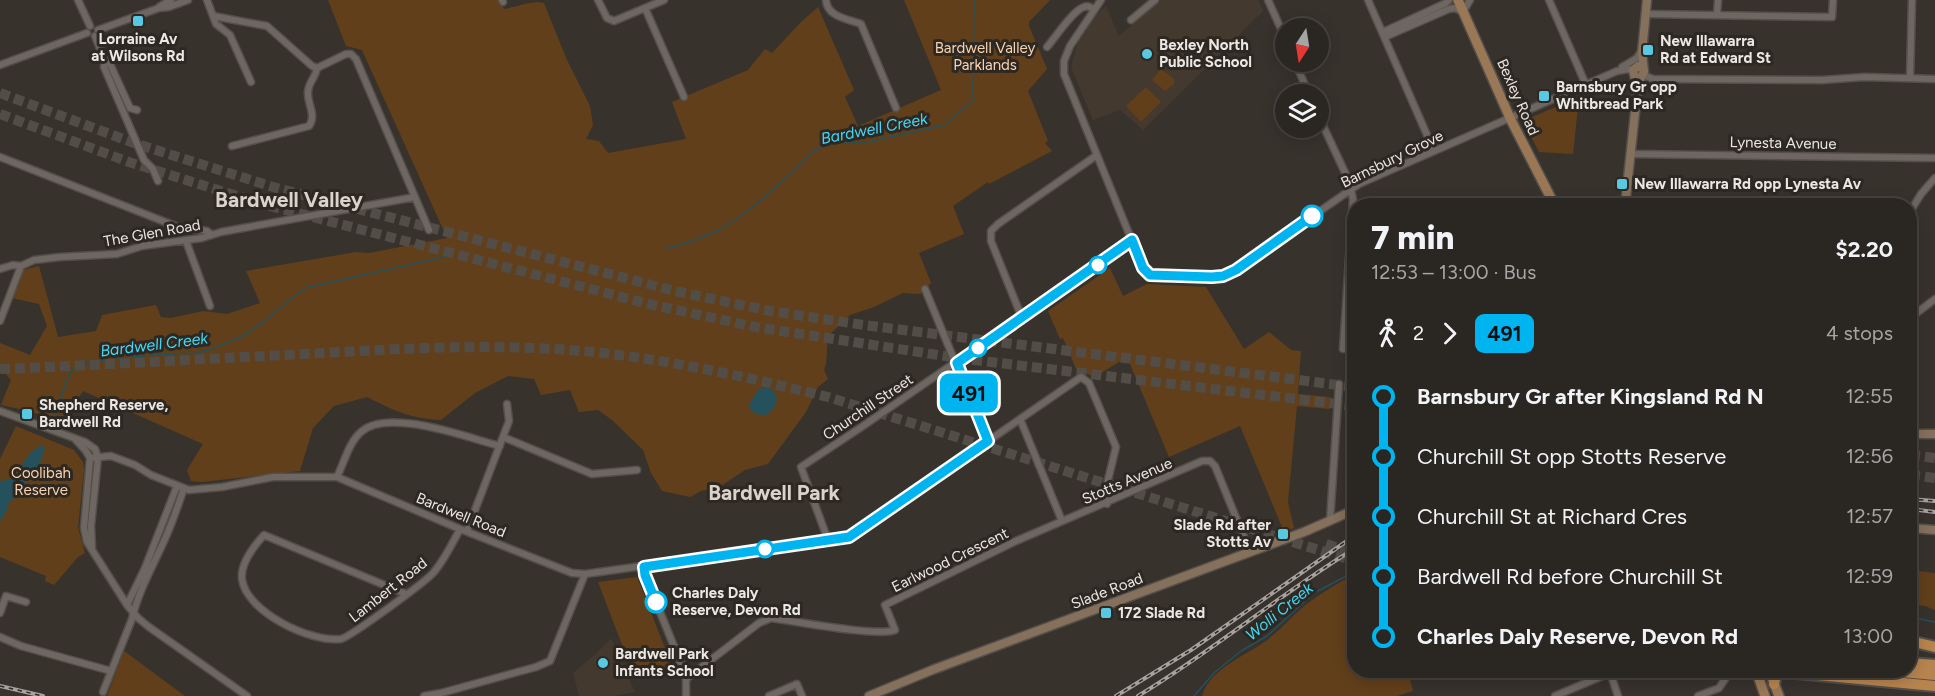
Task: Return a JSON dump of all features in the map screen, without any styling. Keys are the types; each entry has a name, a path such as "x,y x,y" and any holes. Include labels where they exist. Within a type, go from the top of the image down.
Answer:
{"highway":[{"path":"1917,643 1935,647"},
{"path":"1917,664 1935,665"},
{"path":"1917,673 1935,675"},
{"path":"1774,684 1775,678"},
{"path":"1849,678 1935,686"}],"main road":[{"name":"Bexley Road","path":"1458,0 1510,118 1549,198"},
{"path":"1626,198 1647,0"},
{"path":"1917,434 1935,434"},
{"name":"Slade Road","path":"869,696 1347,513"},
{"path":"1917,529 1935,530"},
{"path":"1759,678 1765,696"},
{"path":"1772,678 1779,696"}],"street":[{"path":"78,0 90,26 94,26 105,61 104,67 144,160 153,169 158,181"},
{"path":"0,65 87,33 91,36 159,8 171,0"},
{"path":"159,8 188,0"},
{"path":"207,0 218,27 230,35 251,82"},
{"path":"598,0 604,15 610,21 664,0"},
{"path":"826,0 827,8 835,15 861,24 896,108"},
{"path":"1101,0 1068,50 1064,74 1132,240"},
{"path":"1131,20 1155,0"},
{"path":"1268,0 1276,18"},
{"path":"1368,0 1434,151"},
{"path":"1384,34 1449,0"},
{"path":"1384,34 1449,9 1455,8 1463,12 1470,0"},
{"path":"1549,0 1586,85"},
{"path":"1717,15 1718,0"},
{"path":"1646,14 1832,17 1833,0"},
{"path":"1910,78 1912,0"},
{"path":"1047,47 1078,10 1086,6 1093,9"},
{"path":"645,8 684,97"},
{"path":"213,16 267,26 316,68"},
{"path":"87,33 90,26"},
{"path":"1620,69 1637,58 1642,49"},
{"path":"316,68 346,54 351,54 356,59 429,230"},
{"path":"105,61 110,64 130,108 137,110"},
{"path":"232,146 304,128 311,124 313,115 308,91 316,68"},
{"name":"Barnsbury Grove","path":"1132,240 1143,268 1150,275 1212,277 1229,274 1352,188 1620,69 1638,71"},
{"path":"1638,71 1653,79"},
{"path":"1637,94 1643,83 1653,79 1935,78"},
{"path":"1329,138 1352,188 1353,198"},
{"name":"Lynesta Avenue","path":"1631,154 1935,158"},
{"path":"1022,318 991,240 991,231 1097,155"},
{"path":"0,158 182,228 207,231 212,234"},
{"path":"1917,201 1935,178"},
{"name":"The Glen Road","path":"0,269 13,265 21,266 34,260 117,254 142,246 186,241 212,234 415,197"},
{"name":"Churchill Street","path":"828,540 801,466 957,363 1132,240"},
{"path":"186,241 210,306"},
{"path":"0,321 21,266"},
{"path":"925,289 988,441"},
{"path":"1343,349 1347,298"},
{"path":"1917,313 1935,299"},
{"path":"828,540 853,535 1082,377 1089,383 1116,447 1106,488 1107,504"},
{"path":"1330,521 1339,384"},
{"name":"Lambert Road","path":"406,594 264,535 246,559 241,578 251,600 264,613 323,639 343,639 406,594 432,575 445,558 463,530 500,446 509,421 507,404"},
{"path":"0,411 95,448 98,457 91,526 93,549"},
{"path":"1020,419 1062,521"},
{"path":"337,477 358,434 365,428 384,423 422,425 500,446"},
{"path":"503,437 592,474 637,470"},
{"path":"75,439 90,458 84,528 87,542 127,605 149,627 247,696"},
{"name":"Bardwell Road","path":"90,458 106,456 117,458 189,490 222,487 273,477 337,477 572,573 585,574 644,567 828,540"},
{"name":"Stotts Avenue","path":"1062,521 1107,504 1202,461 1210,461 1215,466 1250,552"},
{"path":"127,605 145,568 177,486"},
{"path":"103,692 184,488"},
{"name":"Earlwood Crescent","path":"686,679 759,623 771,618 869,631 890,632 895,630 885,605 1062,521"},
{"path":"644,567 645,575 686,679 686,696"},
{"path":"424,696 536,667 550,661 585,574"},
{"path":"0,613 6,596 26,602"},
{"path":"0,637 21,646 111,671"},
{"path":"1556,696 1593,678"},
{"path":"1612,678 1618,696"},
{"path":"1698,696 1719,688 1726,678"},
{"path":"769,696 797,684 802,696"}],"shaded area":[{"name":"Bexley North Public School","path":"1160,0 1258,0 1263,11 1143,130 1120,110 1093,120 1071,67 1082,27 1106,6 1119,36"},
{"name":"Bardwell Park Infants School","path":"611,638 635,692 614,696 579,696 573,673"}],"green space":[{"name":"Bardwell Valley Parklands","path":"328,0 499,0 504,9 530,3 544,3 567,60 590,106 593,125 586,139 599,141 608,153 686,139 672,102 748,70 765,49 772,53 818,7 854,90 845,97 858,126 941,90 904,0 1050,0 1029,22 1047,69 1028,91 1048,141 1045,143 1052,151 989,184 988,182 953,206 964,234 919,253 931,283 920,294 903,293 874,307 850,315 828,336 824,370 828,379 818,387 806,412 768,464 745,470 721,486 701,491 690,497 662,491 651,473 643,450 612,420 598,410 579,412 570,390 541,395 534,379 508,376 475,393 441,420 402,413 367,397 334,406 313,428 300,471 202,482 191,481 187,470 203,444 83,391 60,425 33,412 1,405 11,380 0,367 0,343 30,355 47,326 39,304 12,298 23,270 39,266 58,337 96,331 102,315 156,305 161,317 171,318 203,311 227,314 260,303 246,271 356,252 369,253 447,238 362,50 346,46"},
{"path":"1161,69 1174,79 1174,84 1165,91 1152,80"},
{"path":"1146,87 1161,102 1141,122 1126,106"},
{"path":"1579,97 1573,154 1539,152 1523,121"},
{"path":"1110,268 1123,296 1147,284 1206,287 1244,349 1269,332 1291,350 1301,351 1298,394 1330,397 1330,409 1297,406 1288,502 1294,528 1284,532 1240,426 1169,457 1127,357 1095,377 1076,369 1048,311"},
{"name":"Coolibah Reserve","path":"16,426 74,450 83,462 78,527 85,553 78,557 54,585 45,581 46,576 0,557 0,459"},
{"path":"1917,571 1935,573 1935,610 1917,605"},
{"path":"637,577 674,671 634,676 598,582"},
{"path":"1347,579 1347,678 1410,678 1413,691 1397,696 1202,696 1207,685 1222,669 1263,643 1299,610"},
{"path":"124,651 185,696 107,696"}],"water":[{"path":"766,387 774,392 776,404 767,415 755,414 750,408 750,403 758,390"},
{"path":"42,445 45,448 39,466 27,479 22,491 9,502 0,521 0,481 13,479 28,456"}],"waterway":[{"name":"Bardwell Creek","path":"666,249 721,229 748,211 816,149 839,142 868,142 945,125 973,100 974,0"},
{"name":"Bardwell Creek","path":"54,417 70,372 84,363 152,355 197,353 242,336 305,288 448,256"},
{"name":"Wolli Creek","path":"1194,696 1215,672 1241,651 1267,636 1314,593 1347,576"},
{"name":"Wolli Creek","path":"1917,618 1935,622"}],"tunnel":[{"path":"0,93 134,143 273,187 675,291 770,311 864,325 1347,386"},
{"path":"0,114 129,162 266,205 649,304 755,327 958,358 1347,405"},
{"path":"0,369 443,348 513,347 583,351 645,359 737,376 828,397 1347,559"},
{"path":"1917,456 1935,458"},
{"path":"1917,476 1935,478"},
{"path":"1326,544 1347,551"}],"railway":[{"path":"1917,500 1935,501"},
{"path":"1917,510 1935,512"},
{"path":"1116,696 1191,650 1347,541"},
{"path":"1138,696 1347,553"},
{"path":"0,686 43,696"}],"bus line":[{"name":"491","path":"656,602 644,567 849,537 988,441 957,363 1132,240 1143,268 1150,275 1223,276 1236,270 1312,216"}],"place":[{"name":"Lorraine Av at Wilsons Rd","path":"138,21"},
{"name":"New Illawarra Rd at Edward St","path":"1648,50"},
{"name":"Bexley North Public School","path":"1147,54"},
{"name":"Barnsbury Gr opp Whitbread Park","path":"1544,96"},
{"name":"New Illawarra Rd opp Lynesta Av","path":"1622,184"},
{"name":"Shepherd Reserve, Bardwell Rd","path":"27,414"},
{"name":"Slade Rd after Stotts Av","path":"1283,534"},
{"name":"Charles Daly Reserve, Devon Rd","path":"656,602"},
{"name":"172 Slade Rd","path":"1106,613"},
{"name":"Bardwell Park Infants School","path":"603,663"}],"district":[{"name":"Bardwell Valley","path":"289,200"},
{"name":"Bardwell Park","path":"774,493"}]}
